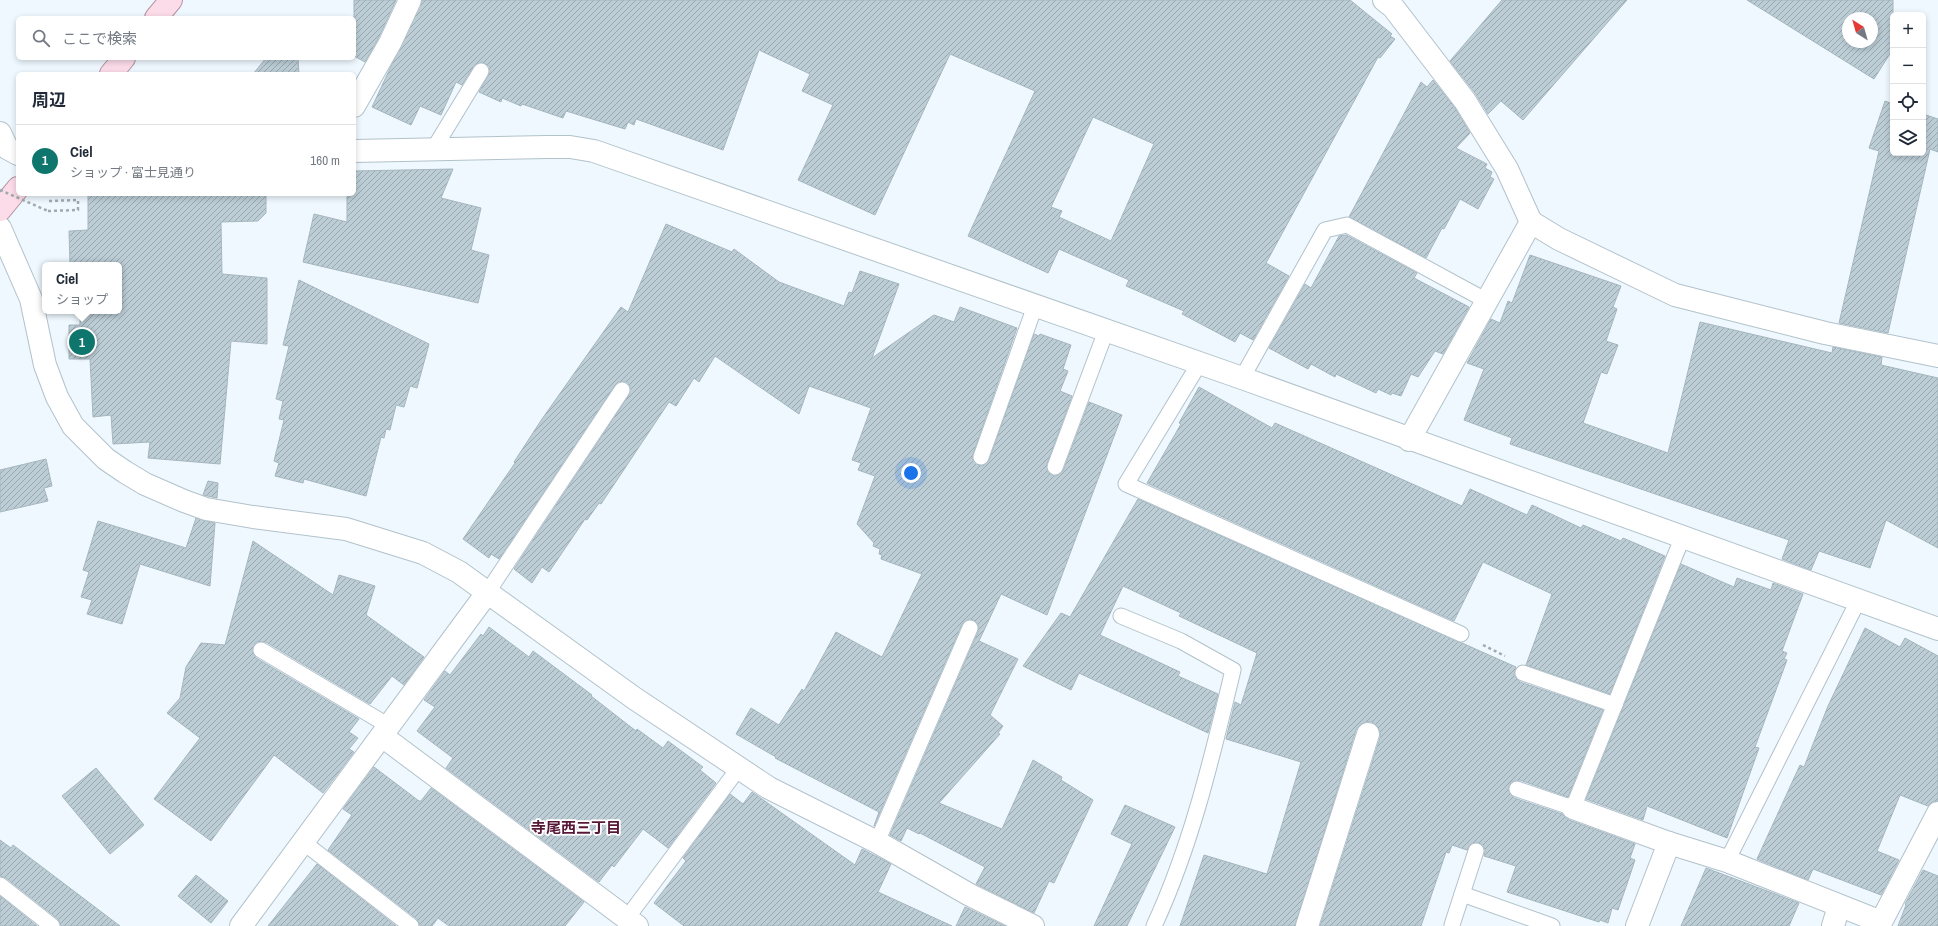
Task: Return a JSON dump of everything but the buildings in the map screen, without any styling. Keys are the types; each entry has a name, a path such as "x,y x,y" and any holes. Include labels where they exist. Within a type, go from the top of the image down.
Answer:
{"main road":[{"path":"158,16 171,0"},
{"path":"113,72 122,60"},
{"path":"0,210 16,190"}],"street":[{"path":"356,102 390,43 410,0"},
{"path":"1384,0 1393,7 1465,101 1507,169 1531,222 1559,239 1675,295 1825,333 1938,356"},
{"path":"0,133 7,148 16,153"},
{"path":"356,151 570,147 594,151 1242,378 1409,440 1683,536 1938,629"},
{"path":"1409,440 1531,222"},
{"path":"0,228 31,299 46,365 57,397 73,426 106,458 145,484 184,501 206,508 253,517 346,529 423,553 459,572 634,698 738,769 769,788 877,842 970,894 1033,926"},
{"path":"241,926 487,593"},
{"path":"385,731 632,922"},
{"path":"1307,926 1368,734"},
{"path":"1573,808 1669,843 1727,861 1836,916 1881,922 1938,813"},
{"path":"1637,926 1669,843"}],"lane":[{"path":"433,150 481,71"},
{"path":"1242,378 1325,230 1347,224 1487,301"},
{"path":"980,457 1035,306"},
{"path":"1055,467 1106,331"},
{"path":"1199,364 1126,484 1461,634"},
{"path":"487,593 622,390"},
{"path":"1517,789 1573,808 1683,536"},
{"path":"1727,861 1858,601"},
{"path":"1121,616 1180,641 1234,670 1202,795 1168,896 1154,926"},
{"path":"877,842 970,628"},
{"path":"261,650 385,731"},
{"path":"1523,673 1615,705"},
{"path":"632,922 738,769"},
{"path":"303,842 411,926"},
{"path":"1452,925 1476,851"},
{"path":"0,885 52,926"},
{"path":"1462,894 1552,926"}],"path":[{"path":"0,190 48,211 78,210 78,200 49,201"},
{"path":"1461,634 1505,655 1502,666 1523,673"}],"place":[{"name":"Ciel","path":"82,342"}],"district":[{"name":"寺尾西三丁目","path":"576,827"}]}
